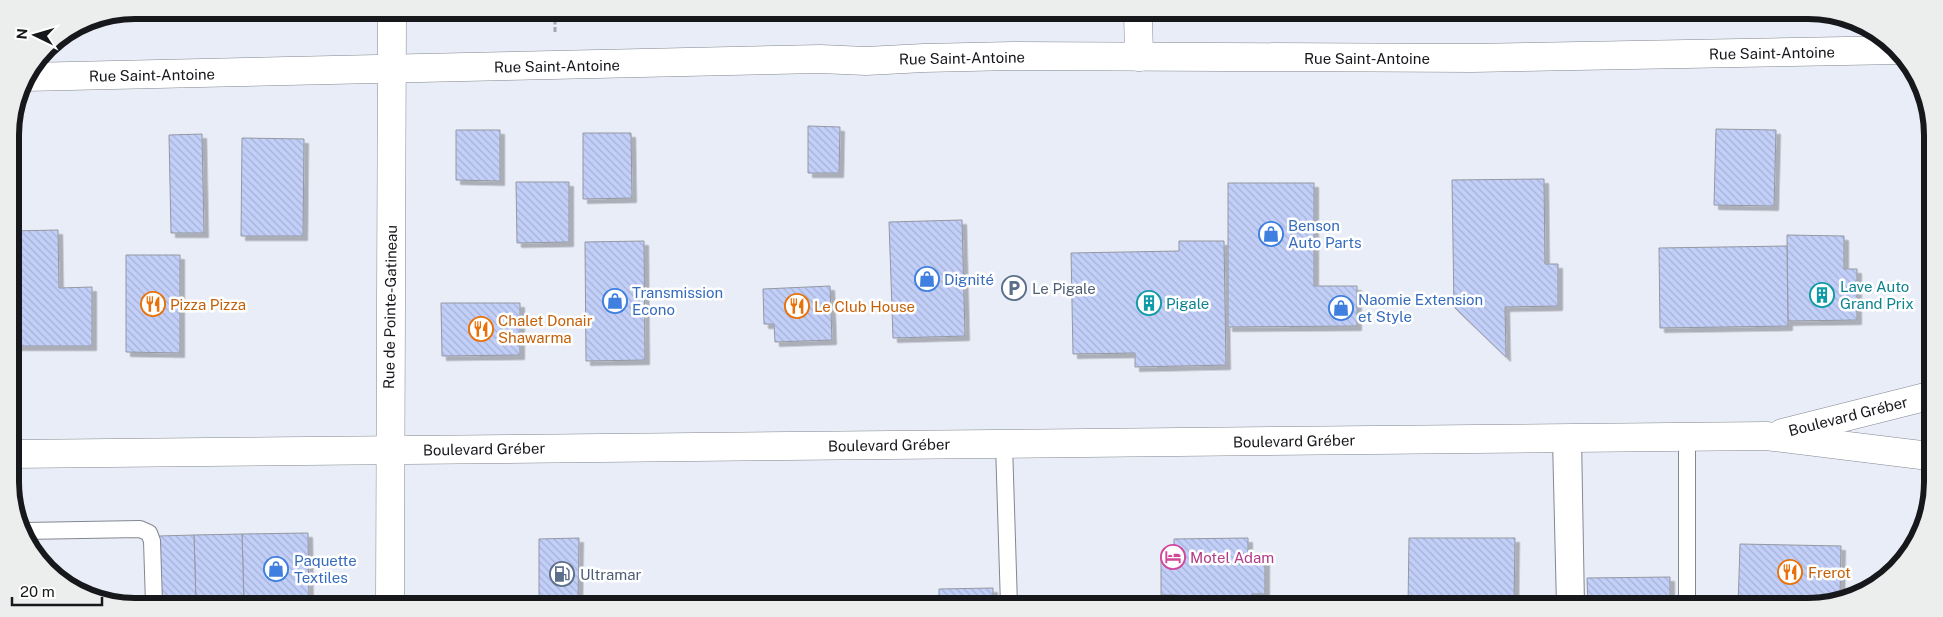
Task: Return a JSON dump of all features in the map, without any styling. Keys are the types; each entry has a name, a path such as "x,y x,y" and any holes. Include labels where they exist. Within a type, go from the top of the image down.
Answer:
{"street":[{"name":"Rue de Pointe-Gatineau","path":"390,598 392,19"},
{"path":"1138,19 1139,57"},
{"name":"Rue Saint-Antoine","path":"34,77 820,59 866,61 924,58 1472,58 1887,50"},
{"name":"Boulevard Gréber","path":"1766,436 1924,397"},
{"name":"Boulevard Gréber","path":"19,454 1766,436 1924,455"}],"lane":[{"path":"1687,437 1687,598"},
{"path":"1565,598 1567,438"},
{"path":"1567,438 1576,598"},
{"path":"1004,444 1009,598"},
{"path":"30,531 140,529 148,534 152,541 154,598"}],"path":[{"path":"555,19 555,34"}],"building":[{"path":"808,126 840,127 839,173 808,173"},
{"path":"1716,129 1776,130 1774,206 1714,205"},
{"path":"456,130 500,130 500,181 456,180"},
{"path":"583,133 631,133 632,198 583,199"},
{"path":"202,134 204,233 171,233 169,135"},
{"path":"242,138 304,139 303,236 241,236"},
{"path":"1544,179 1545,264 1558,264 1558,306 1505,307 1506,357 1454,307 1452,180"},
{"path":"516,182 569,182 569,242 517,243"},
{"name":"Benson Auto Parts","path":"1228,183 1314,183 1314,286 1357,286 1357,326 1228,327"},
{"name":"Dignité","path":"962,220 965,336 893,338 889,222"},
{"path":"58,230 59,288 92,287 92,346 19,346 19,231"},
{"name":"Lave Auto Grand Prix","path":"1787,235 1844,236 1844,269 1857,269 1857,320 1788,321"},
{"name":"Transmission Econo","path":"644,241 645,360 586,361 585,242"},
{"name":"Pigale","path":"1179,241 1224,241 1226,365 1135,367 1135,353 1073,354 1071,253 1179,251"},
{"path":"1787,246 1788,326 1660,328 1659,248"},
{"name":"Pizza Pizza","path":"126,255 180,255 180,353 126,352"},
{"name":"Le Club House","path":"830,286 832,340 775,342 774,324 764,324 763,289"},
{"name":"Chalet Donair Shawarma","path":"441,303 520,303 520,355 442,356"},
{"name":"Paquette Textiles","path":"308,533 309,598 244,598 242,534"},
{"path":"242,534 244,598 196,598 194,535"},
{"path":"194,535 196,598 160,598 159,536"},
{"path":"579,538 578,598 539,598 539,539"},
{"path":"1248,538 1248,555 1265,555 1265,594 1252,594 1252,598 1177,598 1177,595 1161,595 1161,558 1174,558 1174,539"},
{"path":"1409,538 1515,538 1514,598 1408,598"},
{"name":"Frerot","path":"1740,544 1841,546 1840,593 1816,598 1738,598"},
{"path":"1670,577 1670,598 1588,598 1587,578"},
{"path":"993,588 993,598 939,598 939,589"},
{"path":"734,596 734,598 657,598"}],"place":[{"name":"Benson Auto Parts","path":"1271,234"},
{"name":"Dignité","path":"927,279"},
{"name":"Le Pigale","path":"1014,288"},
{"name":"Lave Auto Grand Prix","path":"1822,295"},
{"name":"Transmission Econo","path":"615,301"},
{"name":"Pigale","path":"1149,303"},
{"name":"Pizza Pizza","path":"153,304"},
{"name":"Le Club House","path":"797,306"},
{"name":"Naomie Extension et Style","path":"1341,308"},
{"name":"Chalet Donair Shawarma","path":"481,329"},
{"name":"Motel Adam","path":"1173,557"},
{"name":"Paquette Textiles","path":"276,569"},
{"name":"Frerot","path":"1790,572"},
{"name":"Ultramar","path":"562,574"}]}
